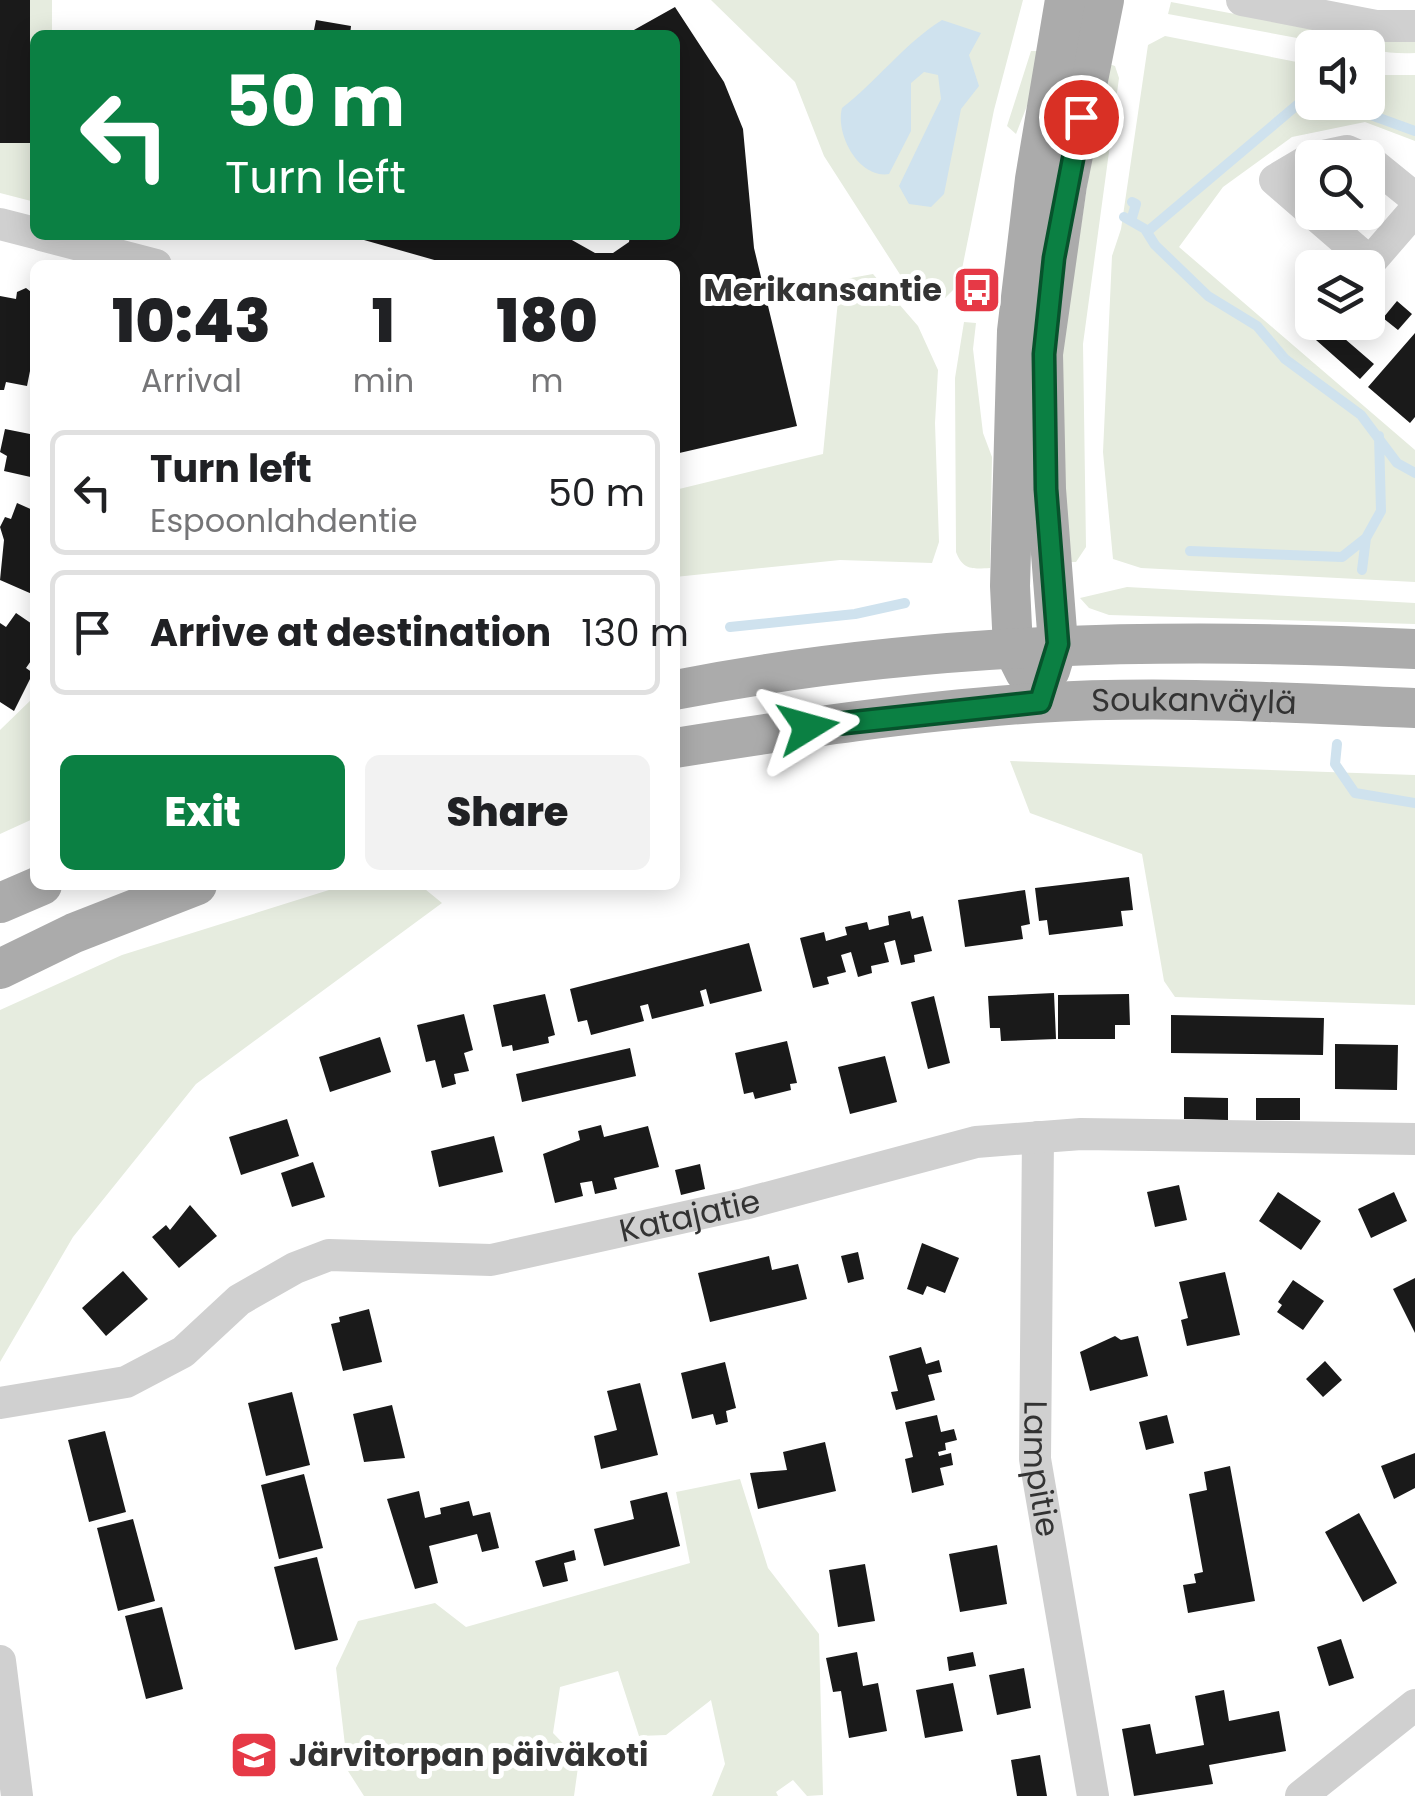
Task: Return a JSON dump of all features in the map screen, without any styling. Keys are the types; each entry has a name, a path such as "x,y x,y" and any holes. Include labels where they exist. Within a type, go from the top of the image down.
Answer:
{"main road":[{"path":"1040,702 1013,648 1010,507 1017,331 1035,179 1065,0"},
{"path":"1040,702 1058,644 1046,489 1044,354 1067,185 1104,0"},
{"name":"Soukanväylä","path":"680,689 846,663 1058,644 1266,642 1415,650"},
{"name":"Soukanväylä","path":"680,747 842,722 1040,702 1266,702 1415,708"},
{"path":"0,903 30,890"},
{"path":"0,968 74,933 184,890"}],"street":[{"path":"1242,0 1320,7 1376,26 1415,26"},
{"path":"1295,168 1274,180 1295,198"},
{"path":"1385,175 1415,198"},
{"path":"1333,230 1370,262 1415,210"},
{"path":"0,224 30,232"},
{"path":"61,240 137,260"},
{"name":"Katajatie","path":"0,1403 126,1382 182,1352 240,1300 295,1268 329,1255 491,1260 744,1204 976,1142 1038,1137 1415,1138"},
{"name":"Lampitie","path":"1038,1137 1035,1459 1093,1796"},
{"path":"0,1660 17,1796"},
{"path":"1301,1796 1415,1704"}],"shaded area":[{"path":"0,0 52,0 52,30 30,30 30,201 0,193"},
{"path":"711,0 1023,0 994,110 959,284 945,298 926,296 901,276 824,156 795,82"},
{"path":"1171,2 1340,30 1295,30 1295,38 1168,14"},
{"path":"1385,35 1415,38 1415,53 1385,52"},
{"path":"1165,36 1295,62 1295,120 1385,120 1385,75 1415,75 1415,141 1365,122 1292,137 1223,187 1179,247 1415,450 1415,582 1141,568 1113,559 1103,452 1112,256 1121,229 1148,45"},
{"path":"1031,51 1039,51 1041,70 1016,134 1007,126"},
{"path":"1106,63 1115,66 1119,78 1083,344 1086,547 1076,562 1065,562 1056,388"},
{"path":"873,274 918,326 938,370 935,423 939,542 932,563 840,560 680,576 680,489 823,454 840,280"},
{"path":"964,322 976,323 973,349 983,433 992,457 990,568 969,567 956,552 955,378"},
{"path":"1127,587 1415,603 1415,624 1109,615 1089,608 1080,598"},
{"path":"30,701 30,820 0,834 0,730"},
{"path":"1010,761 1415,775 1415,1005 1175,997 1164,981 1142,854 1030,813"},
{"path":"329,890 426,890 442,903 196,1084 73,1237 0,1362 0,1010 122,955"},
{"path":"740,1479 768,1568 819,1634 823,1795 807,1796 793,1780 776,1792 778,1796 712,1796 725,1764 711,1700 666,1735 639,1736 618,1671 560,1687 553,1733 579,1760 574,1796 364,1796 348,1771 336,1668 358,1621 435,1603 466,1627 690,1563 676,1492"}],"water":[{"path":"942,20 981,33 969,55 979,86 961,109 944,194 931,207 909,204 899,186 941,99 938,75 924,72 911,83 911,131 889,174 878,174 859,162 846,142 841,119 842,108"}],"building":[{"path":"0,0 30,0 30,143 0,143"},
{"path":"675,7 724,82 743,129 754,248 797,426 680,453 680,260 434,260 364,240 572,240 595,253 613,253 629,240 680,240 680,30 634,30"},
{"path":"316,20 351,26 351,30 314,30"},
{"path":"26,288 30,291 30,371 27,386 6,382 4,390 0,390 0,296 16,299 17,292"},
{"path":"1397,301 1412,314 1398,330 1385,316"},
{"path":"1415,333 1415,417 1410,423 1368,387"},
{"path":"1316,340 1346,340 1374,364 1360,379"},
{"path":"5,429 30,434 30,477 4,471 7,456 0,452"},
{"path":"17,503 30,509 30,593 0,580 4,540 0,527 5,517 11,519"},
{"path":"16,613 30,623 30,662 26,668 30,679 14,711 0,702 0,623 6,627"},
{"path":"1129,877 1133,910 1121,911 1123,926 1049,935 1047,920 1039,921 1035,888"},
{"path":"1025,890 1030,924 1021,926 1023,939 965,947 958,900"},
{"path":"910,911 912,919 923,916 932,951 914,955 915,962 901,965 895,940 884,943 889,962 871,966 872,973 858,977 851,952 841,955 846,972 827,977 829,984 813,988 800,938 824,932 826,941 847,935 845,927 867,922 869,930 889,925 888,916"},
{"path":"749,943 762,991 710,1004 706,989 700,991 704,1006 652,1019 648,1004 640,1006 644,1021 591,1035 587,1020 578,1022 570,989"},
{"path":"1054,993 1056,1039 1001,1041 1000,1028 990,1028 988,996"},
{"path":"545,994 555,1035 548,1037 549,1043 513,1051 512,1045 502,1047 493,1005"},
{"path":"1129,994 1130,1025 1115,1025 1115,1039 1058,1039 1058,995"},
{"path":"934,996 950,1063 928,1069 911,1002"},
{"path":"464,1014 473,1050 464,1053 469,1071 454,1074 456,1084 442,1088 435,1060 426,1062 417,1025"},
{"path":"1171,1015 1324,1018 1323,1055 1171,1053"},
{"path":"380,1037 391,1072 330,1092 319,1057"},
{"path":"787,1041 797,1083 790,1084 791,1090 755,1099 753,1092 744,1094 735,1053"},
{"path":"1335,1044 1398,1045 1397,1090 1335,1089"},
{"path":"630,1048 636,1076 522,1102 516,1074"},
{"path":"885,1056 897,1102 850,1114 838,1067"},
{"path":"1184,1097 1228,1098 1228,1120 1184,1119"},
{"path":"1256,1098 1300,1098 1300,1120 1256,1120"},
{"path":"287,1119 299,1156 241,1175 229,1137"},
{"path":"601,1125 604,1137 648,1126 659,1167 614,1178 617,1189 595,1194 592,1181 580,1183 583,1196 555,1203 543,1154 580,1140 578,1131"},
{"path":"494,1136 503,1172 439,1187 431,1151"},
{"path":"313,1162 325,1197 292,1207 281,1173"},
{"path":"700,1164 705,1189 681,1195 675,1170"},
{"path":"1179,1185 1187,1220 1155,1227 1147,1192"},
{"path":"1278,1192 1321,1221 1301,1250 1259,1221"},
{"path":"1394,1192 1407,1221 1371,1238 1358,1209"},
{"path":"190,1205 217,1236 179,1268 152,1237 166,1225 170,1230"},
{"path":"922,1243 959,1258 945,1293 927,1286 923,1295 907,1289"},
{"path":"858,1252 864,1279 848,1283 841,1256"},
{"path":"769,1256 772,1270 798,1264 807,1299 710,1322 698,1273"},
{"path":"123,1271 148,1299 106,1336 82,1308"},
{"path":"1225,1272 1240,1335 1187,1346 1181,1320 1188,1318 1179,1282"},
{"path":"1415,1278 1415,1333 1393,1289"},
{"path":"1293,1280 1324,1301 1303,1330 1277,1312 1282,1305 1278,1302"},
{"path":"369,1309 382,1362 343,1371 331,1324 340,1322 339,1317"},
{"path":"1115,1336 1121,1340 1138,1336 1148,1376 1090,1391 1080,1352"},
{"path":"921,1347 926,1364 939,1360 942,1372 928,1375 935,1400 896,1410 891,1392 898,1391 889,1356"},
{"path":"1325,1361 1342,1380 1323,1397 1306,1379"},
{"path":"725,1362 736,1408 726,1411 728,1422 716,1425 713,1414 692,1419 681,1373"},
{"path":"640,1383 658,1455 601,1469 594,1436 617,1430 607,1391"},
{"path":"292,1392 310,1465 266,1476 248,1403"},
{"path":"392,1405 405,1458 364,1462 353,1414"},
{"path":"937,1415 941,1432 954,1429 957,1440 945,1443 946,1450 938,1452 939,1456 951,1453 953,1465 940,1468 944,1485 912,1493 905,1459 913,1457 905,1422"},
{"path":"1167,1415 1174,1443 1146,1450 1139,1422"},
{"path":"105,1431 126,1512 89,1522 68,1440"},
{"path":"825,1442 836,1491 758,1509 750,1473 787,1470 783,1452"},
{"path":"1415,1453 1415,1488 1394,1499 1381,1466"},
{"path":"1230,1466 1255,1601 1188,1613 1183,1585 1196,1583 1194,1574 1203,1572 1189,1494 1207,1490 1204,1472"},
{"path":"304,1474 323,1548 279,1559 261,1485"},
{"path":"419,1491 425,1518 441,1514 440,1508 469,1501 473,1516 490,1512 499,1548 482,1552 477,1534 429,1546 438,1583 415,1589 387,1499"},
{"path":"667,1492 680,1546 604,1566 594,1529 634,1519 630,1501"},
{"path":"1359,1513 1397,1583 1363,1602 1325,1532"},
{"path":"133,1519 155,1601 118,1611 97,1528"},
{"path":"997,1545 1007,1604 960,1612 949,1554"},
{"path":"574,1550 576,1560 564,1563 568,1581 543,1587 535,1561"},
{"path":"317,1557 338,1640 295,1650 274,1567"},
{"path":"865,1564 875,1621 838,1627 829,1570"},
{"path":"162,1607 183,1689 146,1699 125,1616"},
{"path":"1341,1639 1354,1678 1329,1686 1317,1647"},
{"path":"857,1652 863,1686 878,1683 887,1731 849,1738 841,1691 833,1692 826,1658"},
{"path":"973,1652 976,1666 949,1671 947,1657"},
{"path":"1024,1668 1031,1708 997,1715 989,1675"},
{"path":"953,1683 963,1731 925,1738 916,1690"},
{"path":"1224,1690 1229,1721 1279,1711 1286,1751 1209,1765 1213,1784 1134,1796 1122,1729 1150,1724 1156,1754 1204,1745 1195,1696"},
{"path":"1040,1755 1047,1796 1017,1796 1011,1760"}],"waterway":[{"path":"1148,231 1295,107"},
{"path":"1385,120 1415,131"},
{"path":"1131,221 1136,204 1132,202"},
{"path":"1124,217 1145,229 1155,245 1208,296 1257,326 1285,359 1361,415 1397,463 1415,473"},
{"path":"1362,570 1366,538 1381,511 1379,436"},
{"path":"1190,551 1342,557 1366,538"},
{"path":"730,627 855,614 905,603"},
{"path":"1337,744 1335,764 1355,793 1415,803"}],"place":[{"name":"Merikansantie","path":"977,290"},
{"name":"Järvitorpan päiväkoti","path":"254,1755"}],"route":[{"path":"808,727 1040,702 1058,644 1046,489 1044,354 1054,258 1081,117"}]}
